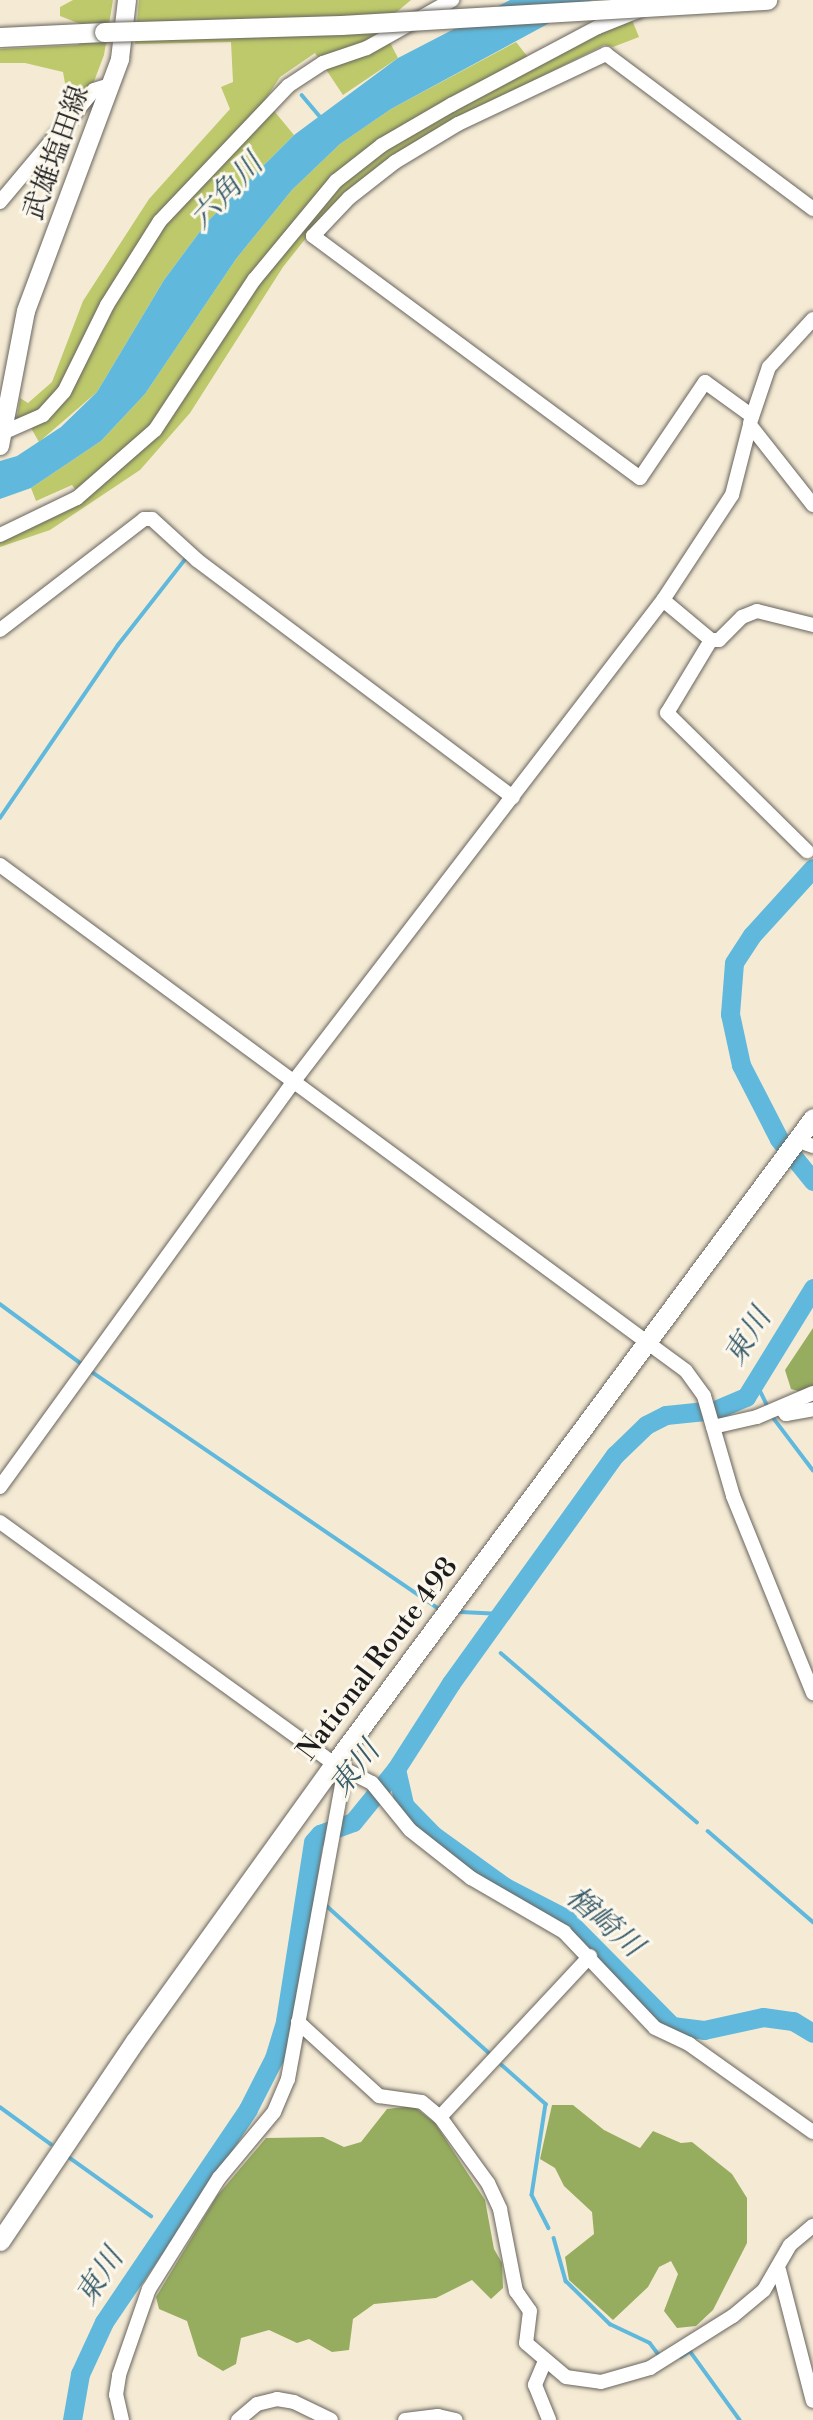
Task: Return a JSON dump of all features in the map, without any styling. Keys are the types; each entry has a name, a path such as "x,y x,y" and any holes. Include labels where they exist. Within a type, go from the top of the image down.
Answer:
{"highway":[{"path":"0,37 341,25 767,0"},
{"name":"National Route 498","path":"0,2241 135,2041 781,1165 809,1147 813,1118"}],"main road":[{"name":"武雄塩田線","path":"1,438 26,311 120,59 127,0"}],"street":[{"path":"1,438 43,415 64,392 107,305 160,221 288,86 323,63 367,48 452,0"},
{"path":"0,535 77,498 117,469 155,430 254,280 336,181 382,145 451,105 656,0"},
{"path":"813,209 606,54 457,124 395,162 349,198 313,236 639,478 705,382 751,420 813,505"},
{"path":"0,202 94,90 110,85"},
{"path":"72,116 95,128"},
{"path":"0,1487 294,1081 663,600 732,495 751,420 769,368 813,319"},
{"path":"0,630 144,519 152,519 197,559 513,797"},
{"path":"663,600 711,639 719,640 742,617 757,611 813,625"},
{"path":"711,639 667,713 807,851"},
{"path":"0,865 686,1371 704,1396 733,1496 813,1693"},
{"path":"712,1425 757,1417 813,1393"},
{"path":"781,1408 786,1414 813,1409"},
{"path":"0,1522 340,1766 372,1783 410,1830 471,1878 564,1932 590,1956 655,2028 689,2044 813,2132"},
{"path":"122,2420 116,2395 119,2375 149,2289 219,2178 274,2112 288,2079 331,1838 340,1766"},
{"path":"440,2117 590,1956"},
{"path":"298,2022 379,2096 422,2102 440,2117 488,2183 500,2209 516,2291 530,2311 526,2343 545,2361 583,2382 650,2368 733,2316 764,2290 779,2270 790,2245 813,2225"},
{"path":"779,2270 813,2402"},
{"path":"545,2361 535,2385 549,2420"},
{"path":"238,2420 257,2404 277,2399 294,2402 331,2420"},
{"path":"405,2420 422,2416 456,2420"}],"green space":[{"path":"73,0 113,0 104,55 93,84 70,112 63,72 25,63 0,63 0,49 78,45 85,36 83,25 60,16 60,7"},
{"path":"139,0 411,0 381,25 398,58 343,95 315,53 280,77 265,100 294,135 207,222 164,280 97,392 39,442 27,421 16,424 20,398 28,403 52,382 83,301 149,199 230,109 221,87 233,82 231,42 135,44"},
{"path":"632,20 639,37 613,47 604,45 455,120 378,166 325,214 283,267 190,413 140,470 50,530 0,547 0,539 83,499 72,485 36,501 31,488 101,441 145,394 236,259 292,190 340,144 391,109 516,42 535,66 600,30"},
{"path":"813,1328 813,1388 802,1392 791,1389 785,1370"},
{"path":"552,2105 573,2105 604,2130 640,2148 653,2131 681,2143 692,2142 732,2174 747,2198 747,2243 713,2310 696,2326 677,2328 664,2311 678,2274 671,2261 659,2267 648,2287 613,2320 569,2280 565,2257 594,2234 592,2212 564,2186 555,2168 540,2159"},
{"path":"413,2106 435,2123 485,2200 494,2249 502,2263 503,2288 491,2299 472,2280 436,2298 374,2304 353,2319 349,2350 332,2352 309,2339 297,2343 269,2330 241,2338 236,2364 223,2371 198,2356 187,2321 159,2309 156,2297 217,2196 266,2138 323,2137 344,2147 361,2142 387,2109"}],"water":[{"path":"510,0 592,0 391,109 340,144 292,190 236,259 145,394 101,441 31,488 0,499 0,461 17,456 61,427 97,392 164,280 207,222 294,135 398,58"}],"waterway":[{"path":"302,95 321,118"},
{"path":"0,818 118,645 187,557"},
{"name":"東川","path":"813,868 752,935 734,963 730,1014 741,1065 779,1139 813,1181"},
{"name":"東川","path":"72,2420 80,2374 104,2322 248,2109 274,2058 285,2021 313,1842 320,1834 353,1822 396,1769 451,1683 615,1455 646,1425 666,1415 715,1410 746,1397 813,1288"},
{"path":"0,1304 83,1365"},
{"path":"89,1370 438,1608"},
{"path":"756,1382 769,1409"},
{"path":"772,1416 813,1470"},
{"path":"461,1612 502,1614"},
{"path":"501,1653 697,1822"},
{"name":"楢崎川","path":"396,1769 404,1805 433,1835 505,1887 565,1918 672,2026 704,2030 763,2017 793,2021 813,2033"},
{"path":"708,1831 813,1922"},
{"path":"327,1906 490,2054"},
{"path":"502,2065 546,2104 532,2195 549,2228"},
{"path":"0,2107 51,2144"},
{"path":"70,2158 151,2216"},
{"name":"東川","path":"163,2225 167,2228"},
{"path":"554,2238 566,2281 610,2324 650,2343 659,2355"},
{"path":"681,2357 690,2351 740,2420"}],"water label":[{"name":"六角川","path":"227,192"}]}
